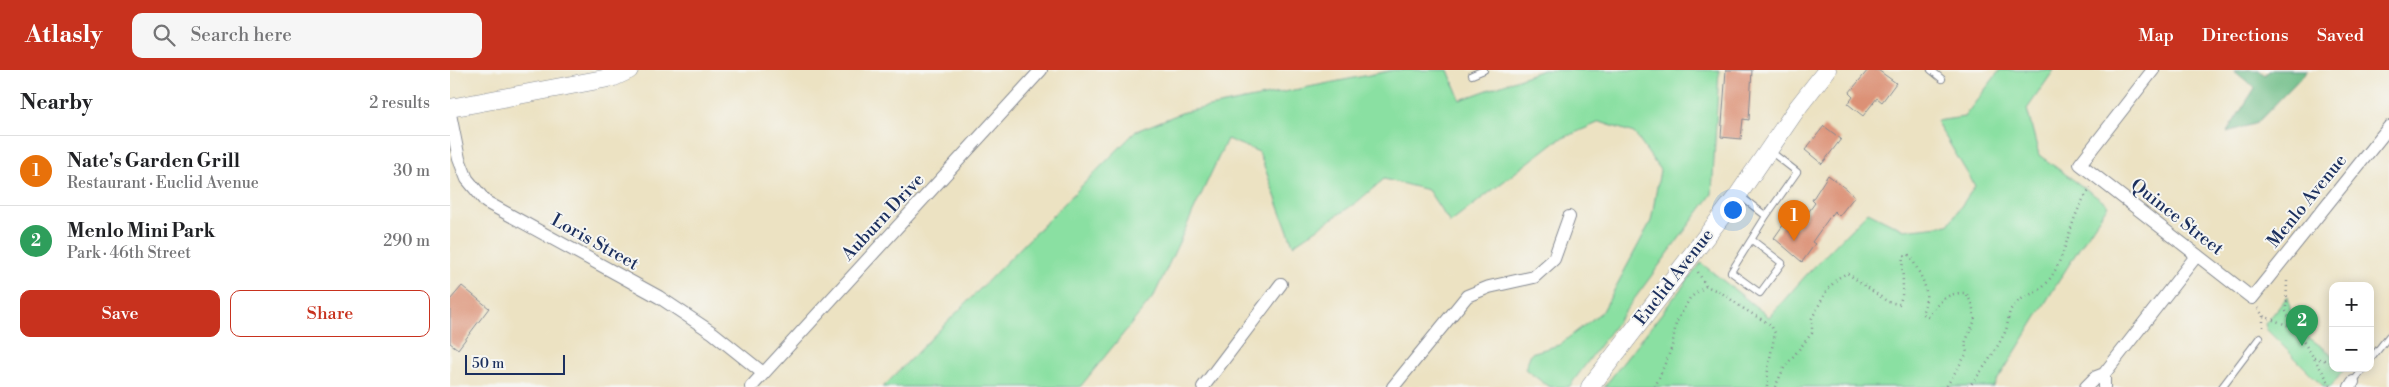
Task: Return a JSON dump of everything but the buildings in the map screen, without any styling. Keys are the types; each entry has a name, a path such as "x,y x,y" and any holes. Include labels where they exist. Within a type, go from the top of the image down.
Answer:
{"main road":[{"path":"450,108 614,78 629,70"},
{"name":"Euclid Avenue","path":"1590,387 1738,195 1770,151 1798,107 1826,70"}],"street":[{"name":"Auburn Drive","path":"751,387 1041,70"},
{"name":"Quince Street","path":"2153,70 2080,164 2252,298"},
{"name":"Loris Street","path":"450,114 459,159 467,179 486,202 659,297 713,332 763,374"},
{"name":"Menlo Avenue","path":"2252,298 2389,127"},
{"path":"1393,387 1467,296 1490,287 1534,277 1554,259 1569,217"},
{"path":"2086,387 2096,377 2104,374 2197,255"},
{"path":"1203,387 1281,284"},
{"path":"2104,374 2104,387"}],"lane":[{"path":"1472,75 1484,70"},
{"path":"1931,70 1942,79"},
{"path":"1752,240 1782,263 1760,293 1731,272 1766,216 1797,172 1770,151"},
{"path":"1738,195 1766,216"},
{"path":"2374,355 2389,336"},
{"path":"2222,387 2260,337"},
{"path":"2352,385 2361,372"}],"path":[{"path":"1968,387 1977,379 2006,330 2011,310 2020,298 2045,285 2066,247 2073,219 2084,197 2099,178"},
{"path":"1775,387 1784,368 1812,332 1812,318 1815,310 1833,283 1848,273 1888,302 1899,304 1903,295 1901,271 1903,257 1907,254 1911,256 1925,282 1927,302 1922,313 1924,316 1928,316 1942,297 1956,292 1966,293 1972,304 1975,320 1965,343 1966,353 1946,387"},
{"path":"2286,281 2286,311 2332,387"},
{"path":"1656,387 1672,347 1676,323 1690,298 1706,286 1722,293 1744,310 1772,325 1775,333 1768,368 1767,387"},
{"path":"2252,298 2263,316 2295,328"},
{"path":"2313,358 2329,361"}],"green space":[{"path":"1394,70 1448,70 1460,100 1543,70 1719,70 1712,194 1569,387 1549,387 1525,369 1531,353 1559,345 1603,311 1651,221 1660,170 1634,133 1600,122 1556,141 1450,223 1428,190 1384,179 1357,202 1293,245 1259,152 1227,139 1154,296 1080,387 883,387 1136,131 1184,112"},
{"path":"2000,70 2054,70 2027,109 2039,155 2108,205 1993,387 1604,387 1701,263 1769,317 1808,273 1868,212 1904,230 1948,225 1975,186 1936,121 1964,117"},
{"path":"2233,70 2259,70 2265,75 2269,70 2308,70 2257,123 2227,132 2255,88"},
{"path":"2288,296 2292,318 2308,337 2329,352 2329,372 2342,372 2331,387 2324,387 2267,330 2265,324"}],"place":[{"name":"Nate's Garden Grill","path":"1794,241"},
{"name":"Menlo Mini Park","path":"2302,346"}]}
